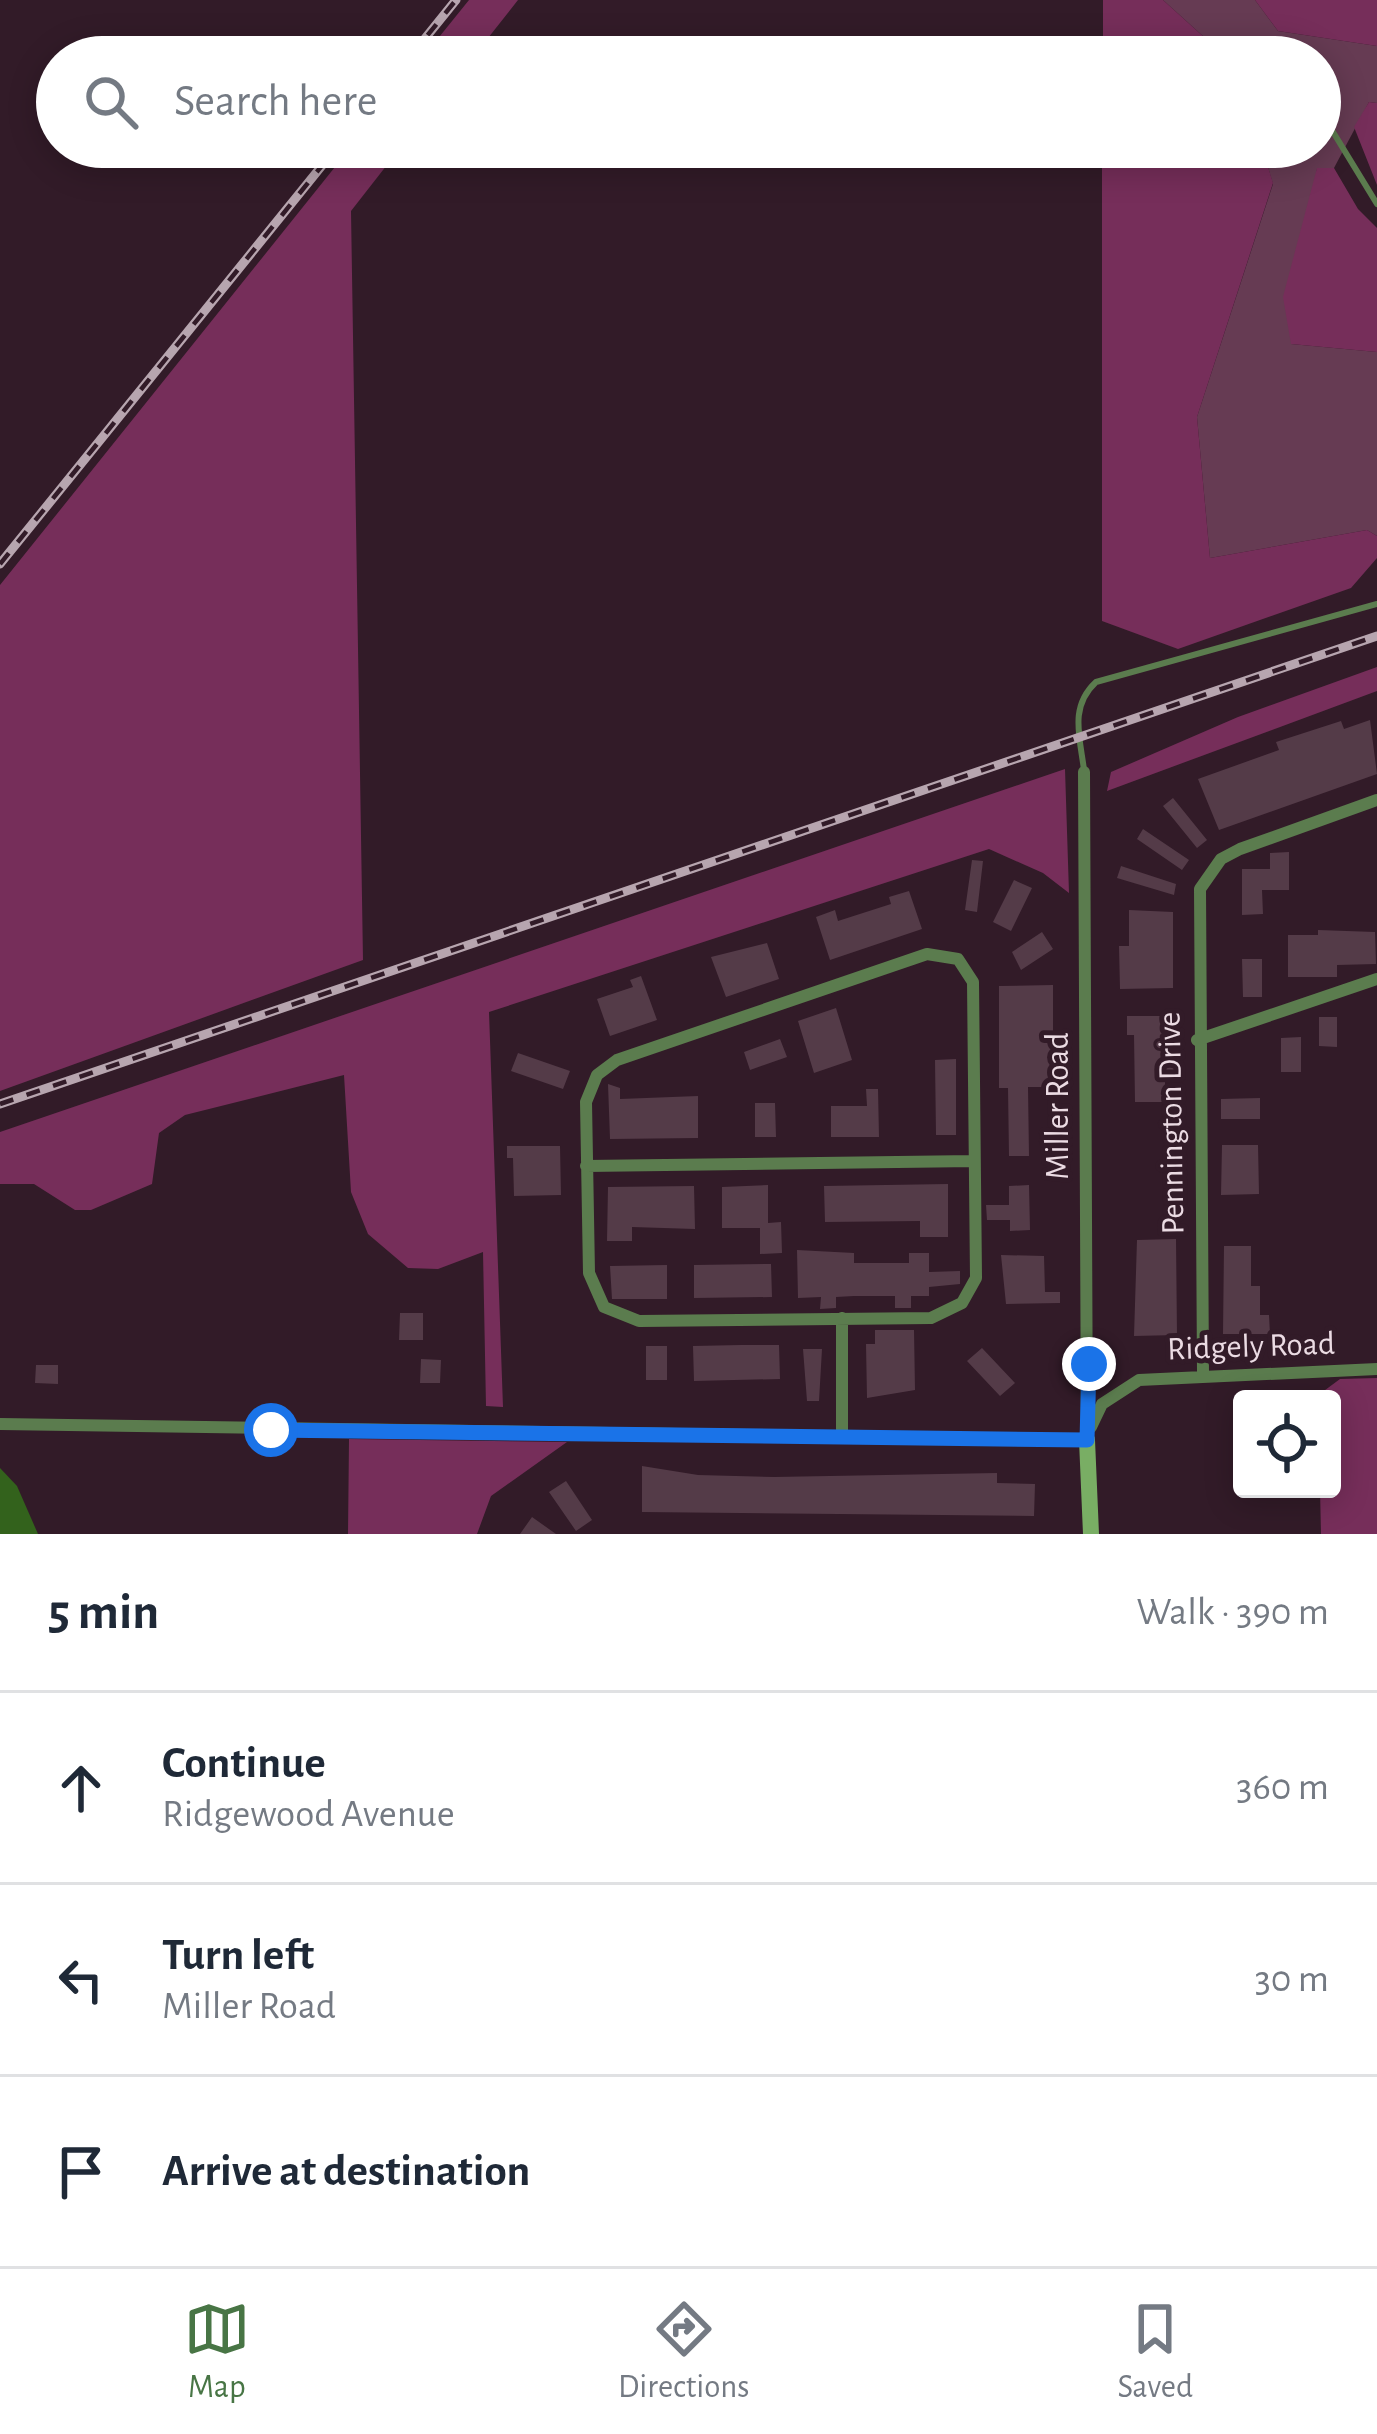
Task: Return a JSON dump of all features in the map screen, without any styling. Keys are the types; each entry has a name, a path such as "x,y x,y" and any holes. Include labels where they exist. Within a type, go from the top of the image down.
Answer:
{"street":[{"name":"Miller Road","path":"1084,772 1087,1440"},
{"name":"Pennington Drive","path":"1202,1373 1197,910 1207,874 1240,849 1377,800"},
{"path":"961,953 973,982 974,1161 976,1278 967,1308 931,1318 638,1321 614,1315 591,1286 586,1102 607,1066 927,954 961,953"},
{"path":"1197,1040 1377,979"},
{"path":"586,1166 974,1161"},
{"path":"842,1318 842,1436"},
{"name":"Ridgely Road","path":"1087,1440 1102,1404 1123,1387 1202,1373 1377,1369"},
{"path":"0,1424 1087,1440 1091,1534"}],"lane":[{"path":"1341,146 1377,204"},
{"path":"1084,772 1077,712 1083,694 1096,682 1377,604"}],"shaded area":[{"path":"469,0 518,0 490,36 440,36"},
{"path":"1103,0 1163,0 1203,36 1103,36"},
{"path":"1163,0 1255,0 1278,31 1311,36 1203,36"},
{"path":"1255,0 1377,0 1377,46 1341,41 1341,36 1278,31"},
{"path":"1341,41 1377,46 1377,103 1369,102 1341,155"},
{"path":"1369,102 1377,103 1377,185 1354,127"},
{"path":"334,168 385,168 351,211 363,960 0,1091 0,585"},
{"path":"1102,168 1268,168 1273,183 1197,417 1210,558 1367,530 1377,536 1377,558 1351,588 1178,649 1102,621"},
{"path":"1268,168 1334,168 1317,169 1291,344 1377,352 1377,536 1367,530 1210,558 1197,417 1273,184"},
{"path":"1317,168 1334,168 1358,209 1377,228 1377,352 1291,344 1283,297"},
{"path":"1377,667 1377,691 1107,791 1111,772 1238,717"},
{"path":"1065,769 1069,893 1043,873 989,849 489,1012 503,1407 486,1406 483,1252 438,1269 408,1268 368,1234 351,1192 344,1075 185,1115 159,1133 152,1184 91,1210 75,1210 34,1184 0,1184 0,1132"},
{"path":"1377,1378 1377,1534 1321,1534 1320,1498 1341,1498 1341,1390 1325,1390 1340,1379"},
{"path":"349,1439 567,1442 491,1496 477,1534 348,1534"},
{"path":"0,1468 17,1486 38,1534 0,1534"}],"building":[{"path":"1370,720 1377,774 1219,830 1198,779 1279,750 1276,742 1341,721 1344,729"},
{"path":"1173,798 1207,840 1197,848 1163,806"},
{"path":"1143,829 1189,860 1182,870 1137,839"},
{"path":"1289,852 1289,890 1262,890 1263,914 1242,915 1242,869 1270,869 1270,853"},
{"path":"972,860 983,861 977,912 965,910"},
{"path":"1121,866 1176,884 1174,895 1117,878"},
{"path":"1014,880 1032,888 1011,931 993,922"},
{"path":"909,891 922,929 830,960 816,917 835,910 838,921 891,904 889,897"},
{"path":"1129,910 1173,912 1173,988 1120,989 1119,946 1129,946"},
{"path":"1318,930 1375,932 1376,964 1337,965 1337,977 1288,977 1288,935 1318,935"},
{"path":"1042,932 1053,949 1021,970 1012,952"},
{"path":"767,943 779,979 726,997 711,957"},
{"path":"1242,959 1262,959 1262,997 1243,997"},
{"path":"641,976 657,1020 610,1036 597,999 633,987 630,980"},
{"path":"1053,985 1053,1087 1028,1087 1029,1156 1009,1156 1008,1088 999,1088 999,986"},
{"path":"836,1008 852,1060 814,1073 798,1021"},
{"path":"1127,1016 1174,1016 1174,1072 1165,1072 1165,1102 1135,1102 1134,1035 1127,1035"},
{"path":"1319,1017 1337,1017 1337,1047 1319,1046"},
{"path":"1301,1037 1301,1072 1281,1072 1281,1038"},
{"path":"780,1039 787,1057 750,1070 744,1052"},
{"path":"518,1053 570,1071 563,1089 511,1071"},
{"path":"956,1059 956,1135 936,1135 935,1060"},
{"path":"608,1084 620,1088 620,1099 698,1096 698,1138 610,1139"},
{"path":"866,1089 878,1089 879,1137 831,1137 831,1106 867,1106"},
{"path":"1260,1098 1260,1119 1221,1119 1221,1099"},
{"path":"755,1103 775,1103 776,1137 755,1137"},
{"path":"1222,1145 1258,1145 1259,1194 1221,1195"},
{"path":"507,1146 560,1146 561,1195 514,1196 513,1158 507,1158"},
{"path":"948,1184 948,1237 920,1237 920,1221 825,1222 824,1186"},
{"path":"768,1185 768,1223 781,1222 782,1253 760,1254 760,1228 722,1228 722,1187"},
{"path":"1029,1185 1030,1230 1010,1231 1010,1220 987,1220 986,1205 1009,1205 1009,1186"},
{"path":"694,1186 695,1229 632,1227 632,1241 607,1241 608,1187"},
{"path":"1176,1239 1177,1335 1134,1336 1137,1240"},
{"path":"1224,1246 1251,1246 1251,1286 1260,1286 1260,1315 1269,1315 1270,1334 1223,1334"},
{"path":"797,1250 854,1253 854,1263 909,1263 909,1253 929,1253 929,1272 960,1271 960,1284 929,1287 929,1296 911,1296 911,1308 895,1308 895,1296 854,1296 836,1297 836,1308 820,1309 821,1297 798,1298"},
{"path":"1001,1255 1044,1256 1045,1292 1060,1292 1060,1303 1006,1304"},
{"path":"771,1264 772,1297 694,1298 694,1265"},
{"path":"667,1265 667,1299 612,1299 610,1266"},
{"path":"400,1313 423,1313 423,1340 399,1340"},
{"path":"875,1330 914,1330 915,1390 867,1398 866,1344 875,1344"},
{"path":"779,1345 780,1379 694,1381 693,1346"},
{"path":"646,1346 667,1346 667,1380 646,1380"},
{"path":"982,1348 1015,1383 1000,1396 967,1361"},
{"path":"803,1349 822,1349 819,1401 807,1401"},
{"path":"421,1359 441,1360 440,1383 420,1383"},
{"path":"36,1365 58,1365 58,1384 35,1383"},
{"path":"642,1466 698,1475 774,1477 997,1473 997,1483 1035,1484 1034,1516 642,1512"},
{"path":"566,1481 592,1520 576,1531 549,1492"},
{"path":"532,1517 556,1534 520,1534"}],"railway":[{"path":"427,36 456,0"},
{"path":"0,564 320,168"},
{"path":"0,1104 1377,636"}],"route":[{"path":"271,1430 1087,1440 1089,1364"}]}
